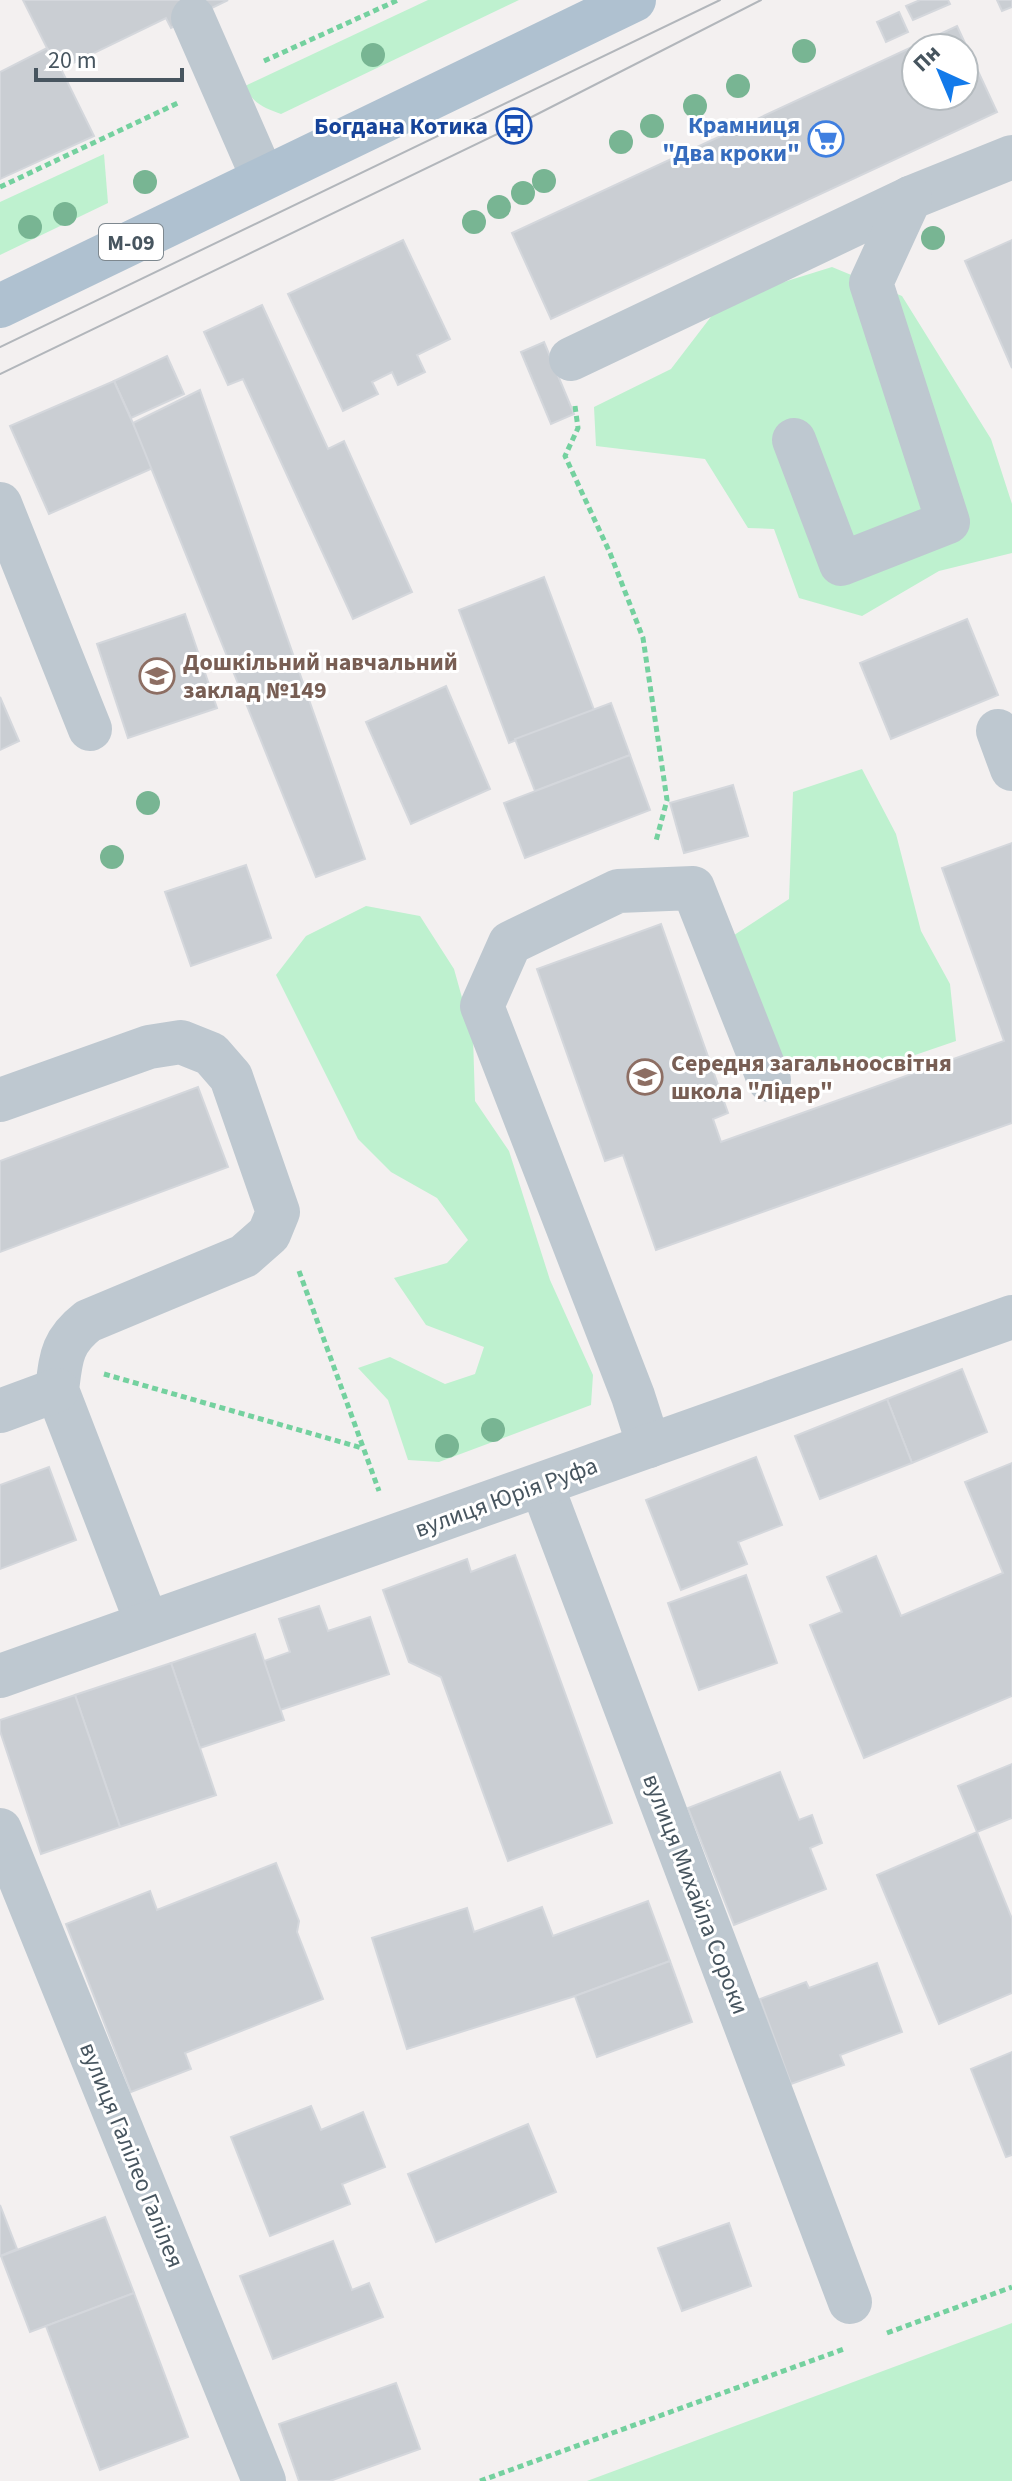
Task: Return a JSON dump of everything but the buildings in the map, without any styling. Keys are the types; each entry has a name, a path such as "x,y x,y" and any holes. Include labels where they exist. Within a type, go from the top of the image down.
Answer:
{"main road":[{"name":"М-09","path":"0,306 634,0"}],"street":[{"path":"193,18 263,178"},
{"path":"571,359 910,198 1012,157"},
{"path":"794,440 841,564 948,522 871,283 910,198"},
{"path":"0,504 90,729"},
{"path":"649,1446 633,1396 482,1006 510,943 618,891 693,888 769,1080"},
{"path":"0,1100 149,1047 181,1042 211,1054 231,1077 278,1212 269,1234 244,1256 88,1321 71,1334 59,1376 147,1623"},
{"name":"вулиця Юрія Руфа","path":"0,1676 1012,1317"},
{"path":"0,1411 59,1376"},
{"name":"вулиця Михайла Сороки","path":"542,1486 850,2302"},
{"name":"вулиця Галілео Галілея","path":"0,1830 264,2481"}],"path":[{"path":"251,67 398,0"},
{"path":"0,187 190,97"},
{"path":"571,359 578,428 565,456 610,553 643,638 667,800 659,834 628,891"},
{"path":"278,1212 394,1537"},
{"path":"59,1376 362,1448"},
{"path":"879,2336 1012,2287"},
{"path":"480,2481 849,2347"}],"green space":[{"path":"428,0 519,0 281,114 259,104 245,86"},
{"path":"104,154 108,203 0,255 0,202"},
{"path":"832,267 902,296 991,439 1012,504 1012,553 939,571 862,616 799,598 774,529 748,528 705,459 596,446 594,407 671,369 723,301"},
{"path":"862,769 896,834 921,931 950,984 956,1041 880,1067 778,1069 722,943 789,899 793,792"},
{"path":"366,906 420,916 454,969 473,1037 475,1101 509,1151 550,1280 593,1375 591,1405 439,1462 408,1460 388,1400 358,1368 390,1357 445,1384 475,1374 484,1347 426,1325 394,1278 447,1263 468,1240 437,1198 391,1172 358,1139 276,975 306,936"},
{"path":"1012,2323 1012,2481 587,2481"}],"tram line":[{"path":"0,347 720,0"},
{"path":"0,374 514,126 761,0"}],"place":[{"name":"Богдана Котика","path":"514,126"},
{"name":"Крамниця \"Два кроки\"","path":"826,139"},
{"name":"Дошкільний навчальний заклад №149","path":"157,676"},
{"name":"Середня загальноосвітня школа \"Лідер\"","path":"645,1077"}]}
